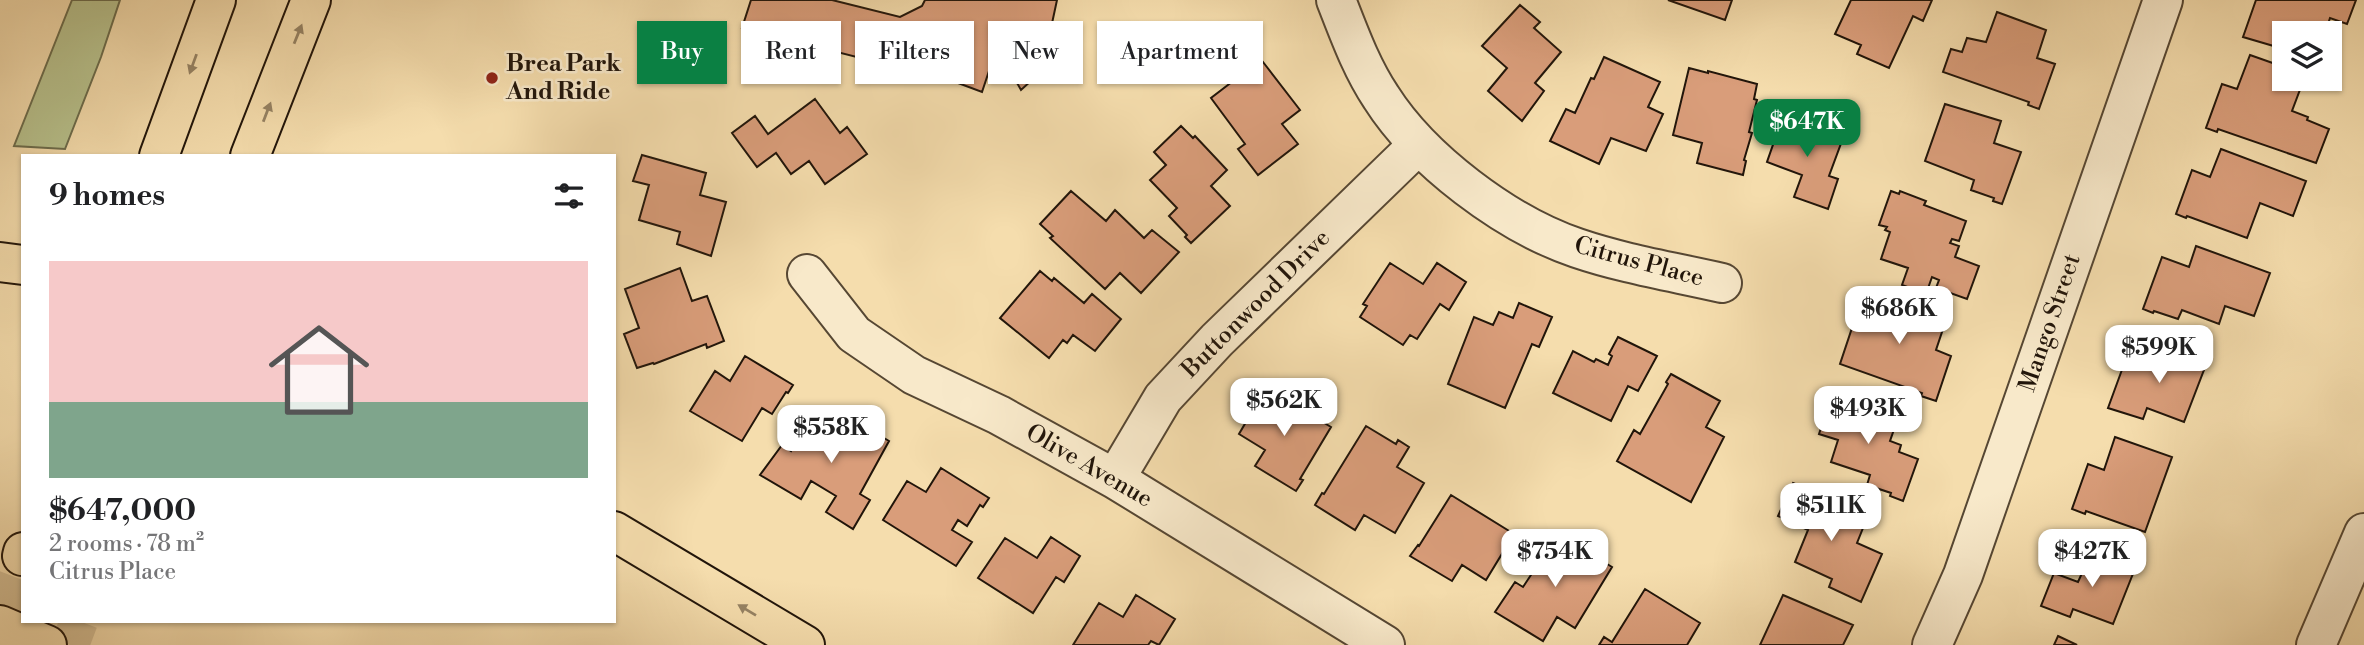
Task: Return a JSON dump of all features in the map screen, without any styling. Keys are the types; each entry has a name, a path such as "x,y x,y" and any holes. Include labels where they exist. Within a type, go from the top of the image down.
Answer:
{"main road":[{"path":"160,154 216,0"},
{"path":"251,154 311,0"},
{"path":"0,262 21,265"},
{"path":"616,532 805,645"},
{"path":"0,625 47,645"}],"street":[{"name":"Citrus Place","path":"1336,0 1352,42 1380,97 1418,145 1459,180 1511,216 1576,247 1723,283"},
{"name":"Mango Street","path":"1932,645 1963,575 2158,1"},
{"name":"Buttonwood Drive","path":"1115,479 1163,398 1217,340 1418,145"},
{"name":"Olive Avenue","path":"807,274 854,334 914,374 999,415 1115,479 1385,645"},
{"path":"2316,645 2364,533"}],"green space":[{"path":"72,0 120,0 65,149 14,146"}],"building":[{"path":"751,0 832,0 900,17 922,6 925,0 1057,0 1052,21 988,21 988,74 982,92 961,84 974,84 974,21 855,21 855,57 841,53 841,21 744,21"},
{"path":"1668,0 1732,0 1725,20"},
{"path":"1851,0 1932,0 1923,21 1913,16 1889,68 1857,54 1861,45 1835,34"},
{"path":"2256,0 2356,0 2347,24 2330,18 2329,21 2272,21 2272,46 2243,37"},
{"path":"1520,5 1540,22 1534,28 1561,52 1535,83 1544,91 1522,121 1488,91 1507,68 1482,46"},
{"path":"1997,12 2046,30 2037,58 2055,64 2039,109 2028,105 2029,102 1943,72 1951,49 1962,52 1967,38 1986,42"},
{"path":"2250,55 2272,63 2272,91 2300,91 2292,111 2329,129 2316,163 2218,129 2217,132 2206,128 2222,84 2237,89"},
{"path":"1604,57 1660,82 1648,107 1663,114 1646,151 1611,138 1599,164 1550,141 1566,109 1575,113"},
{"path":"1263,62 1300,110 1282,124 1298,144 1258,175 1238,149 1245,144 1211,98 1229,84 1263,84"},
{"path":"1689,68 1757,84 1754,99 1757,100 1749,132 1752,133 1744,160 1743,175 1697,163 1702,143 1673,135"},
{"path":"815,99 840,133 847,127 867,154 825,184 809,161 791,174 776,153 757,167 732,133 755,116 768,134"},
{"path":"1945,104 2001,121 1994,143 2021,152 2002,204 1993,201 1994,198 1971,190 1974,180 1925,161"},
{"path":"1783,116 1843,138 1829,176 1838,179 1828,209 1794,197 1802,175 1767,162"},
{"path":"1181,126 1193,138 1195,136 1227,170 1211,186 1230,206 1191,243 1169,216 1177,208 1150,180 1166,165 1154,152"},
{"path":"2221,149 2306,181 2293,216 2260,203 2247,238 2176,214 2192,170 2210,177"},
{"path":"642,155 706,173 700,195 726,202 711,256 677,244 680,232 639,220 649,185 633,181"},
{"path":"1071,191 1106,221 1115,210 1144,238 1152,230 1179,252 1141,293 1120,273 1105,289 1050,238 1053,236 1040,224"},
{"path":"1891,191 1899,194 1900,191 1926,201 1924,205 1966,221 1959,241 1952,239 1950,243 1959,246 1955,257 1979,266 1967,299 1936,288 1939,280 1932,277 1926,294 1902,285 1908,268 1881,259 1890,232 1885,230 1887,227 1879,225"},
{"path":"2196,246 2270,273 2254,316 2225,306 2219,324 2182,310 2178,319 2143,309 2162,257 2189,267"},
{"path":"1390,263 1423,284 1437,263 1466,282 1449,310 1440,304 1417,339 1410,335 1403,345 1360,317 1367,306 1363,304"},
{"path":"680,268 692,301 707,296 724,341 707,348 706,344 637,368 624,334 639,328 625,289"},
{"path":"1040,271 1052,281 1054,278 1084,303 1092,294 1121,319 1095,351 1073,335 1067,343 1063,340 1049,358 1000,318"},
{"path":"1873,293 1947,317 1936,350 1951,356 1936,401 1921,396 1922,393 1840,364 1853,325 1861,327"},
{"path":"1519,303 1552,317 1539,347 1532,344 1505,408 1448,384 1474,317 1493,325 1499,312 1513,318"},
{"path":"1618,337 1657,356 1638,391 1628,386 1611,421 1553,393 1573,351 1594,362 1596,359 1608,365 1612,356 1609,354"},
{"path":"2161,345 2207,362 2184,422 2147,408 2143,419 2108,408 2127,356 2153,366"},
{"path":"745,356 793,385 772,414 762,408 742,441 690,411 715,371 730,381"},
{"path":"1671,374 1720,401 1706,427 1724,437 1691,502 1617,461 1634,430 1640,434"},
{"path":"1266,388 1331,427 1300,479 1303,480 1296,491 1255,466 1265,450 1239,434"},
{"path":"1832,395 1898,418 1890,441 1901,445 1899,452 1918,459 1903,501 1890,496 1891,493 1867,485 1870,475 1831,462 1838,440 1819,434"},
{"path":"841,412 889,441 860,494 870,500 853,529 826,512 836,496 811,481 801,499 760,475 782,445 791,451 808,423 827,435"},
{"path":"1366,426 1396,444 1398,440 1409,447 1397,467 1424,483 1395,533 1364,515 1355,530 1315,505"},
{"path":"2115,437 2172,457 2145,532 2086,511 2085,514 2072,509 2088,464 2104,470"},
{"path":"941,468 989,498 983,507 980,505 967,526 958,520 952,530 972,542 956,566 883,520 907,481 926,492"},
{"path":"1793,483 1827,499 1825,505 1865,523 1857,543 1882,554 1861,602 1829,587 1832,579 1795,562 1808,530 1778,516"},
{"path":"1451,495 1514,534 1486,580 1462,565 1452,581 1410,556"},
{"path":"1558,534 1612,567 1575,628 1557,617 1543,641 1495,612 1515,582 1523,587"},
{"path":"1051,537 1080,556 1064,582 1056,577 1033,613 978,578 1005,538 1037,558"},
{"path":"2093,549 2136,566 2113,624 2073,609 2070,617 2041,606 2054,573 2078,582"},
{"path":"1645,589 1700,623 1687,645 1599,645 1604,637 1612,642"},
{"path":"1136,595 1175,619 1159,645 1151,641 1148,645 1073,645 1099,603 1123,617"},
{"path":"1783,595 1853,625 1843,645 1760,645"},
{"path":"2058,636 2077,645 2054,645"}],"tunnel":[{"path":"0,612 21,559"},
{"path":"70,645 78,623"}],"place":[{"name":"Brea Park And Ride","path":"492,78"}]}
